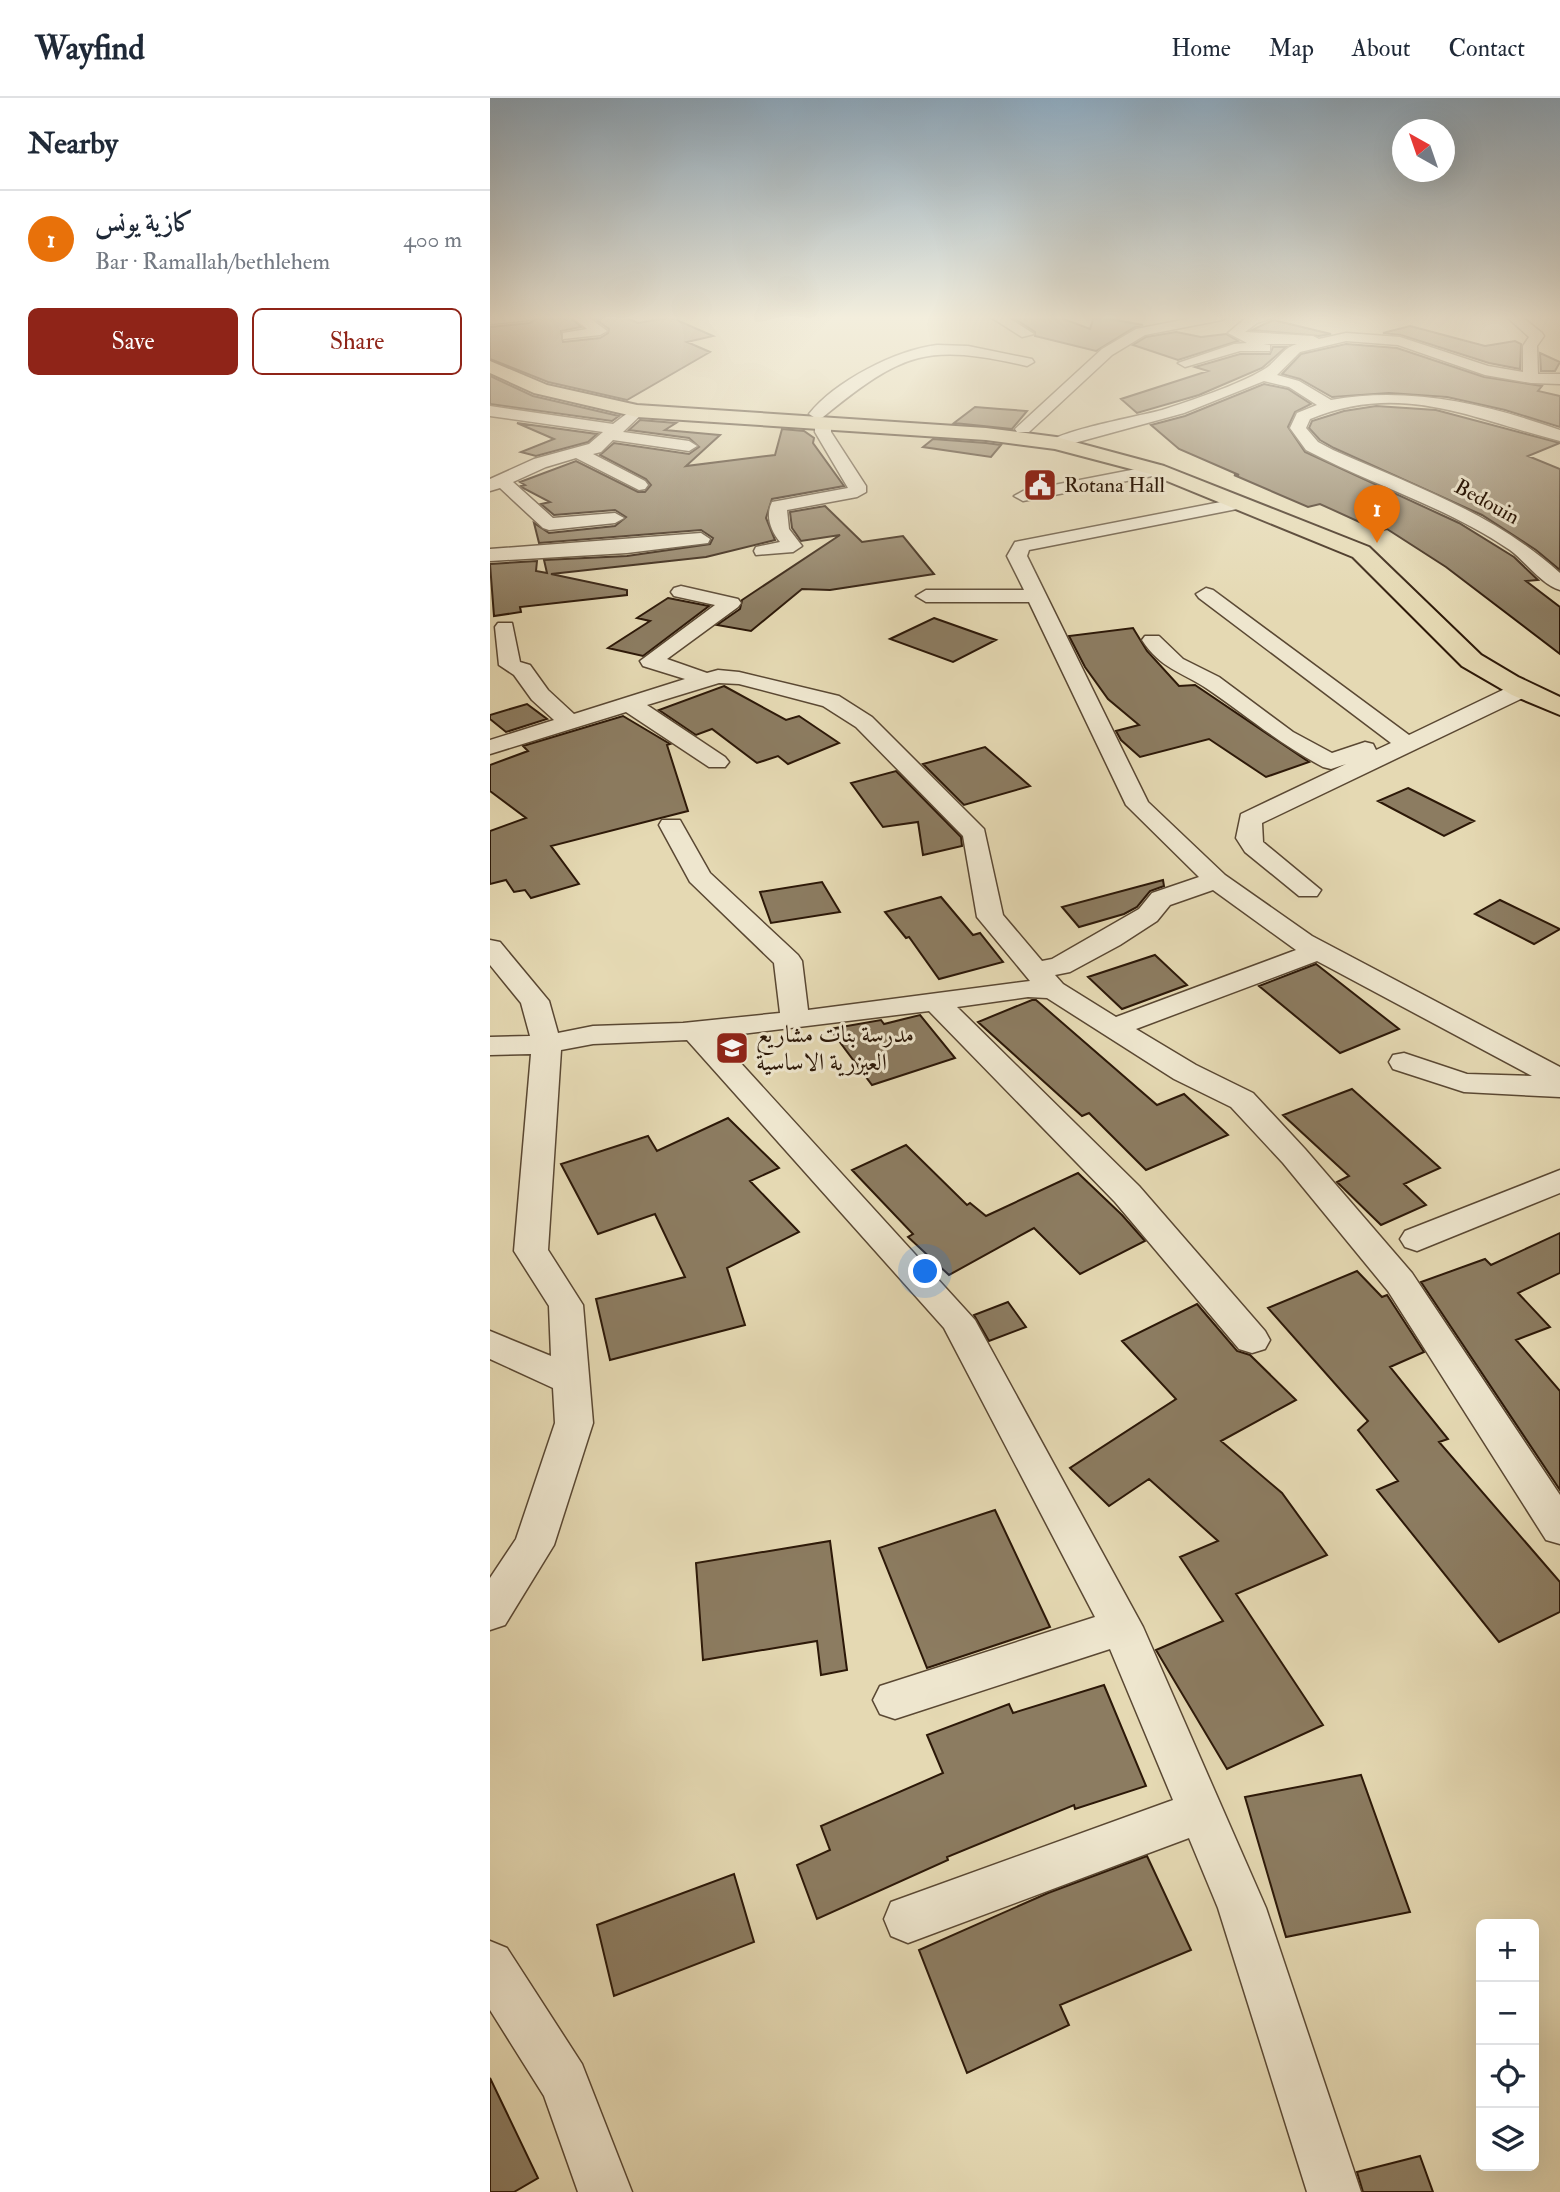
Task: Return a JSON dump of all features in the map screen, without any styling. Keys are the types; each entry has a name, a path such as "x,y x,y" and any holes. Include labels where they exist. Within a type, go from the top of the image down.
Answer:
{"main road":[{"path":"700,414 1023,429 1066,439 1157,470 1361,552 1388,574 1462,652 1521,690 1560,707"},
{"path":"758,414 1066,439 1125,447 1333,524 1384,547 1402,561"},
{"path":"1517,664 1536,678 1560,688"}],"street":[{"path":"506,414 689,446"},
{"path":"615,518 549,524 497,484 540,463 595,448 635,414"},
{"path":"763,551 793,546 780,530 778,506 857,492 857,486 823,432 820,419 825,414"},
{"path":"1023,429 1040,414"},
{"path":"1066,439 1164,414"},
{"name":"Bedouin","path":"1308,414 1303,416 1298,428 1312,446 1478,520 1529,555 1560,584"},
{"name":"Bedouin","path":"1494,414 1560,436"},
{"path":"579,453 639,485"},
{"path":"1023,496 1157,470"},
{"path":"1237,504 1022,546 1017,556 1138,805 1216,880 1319,951 1560,1079"},
{"path":"490,555 627,547 701,539"},
{"path":"681,592 731,603 652,661 705,679"},
{"path":"1206,594 1401,740"},
{"path":"926,596 1036,596"},
{"path":"505,626 509,665 522,670 540,695 570,723"},
{"path":"1152,640 1175,664 1211,682 1285,737 1331,762 1401,740"},
{"path":"490,747 631,705 705,679 739,678 831,701 864,722 975,834 990,917 1045,980 1112,1028 1185,1072 1242,1100 1294,1156 1400,1282 1560,1528"},
{"path":"1308,890 1254,847 1248,838 1250,819 1401,740 1521,690"},
{"path":"631,705 717,762"},
{"path":"671,825 699,877 788,961 795,1020"},
{"path":"490,1046 547,1044 593,1035 694,1030 795,1020 1028,989 1045,980 1060,966 1149,915 1161,899 1216,880"},
{"path":"490,948 535,1001 547,1044 531,1251 566,1306 574,1423 534,1545 490,1612"},
{"path":"1112,1028 1319,951"},
{"path":"936,1002 1126,1194 1252,1340"},
{"path":"694,1030 957,1320 1122,1627 1242,1908 1334,2192"},
{"path":"1404,1062 1464,1083 1560,1087"},
{"path":"1417,1238 1560,1181"},
{"path":"490,1344 570,1380"},
{"path":"895,1700 1122,1627"},
{"path":"908,1919 1201,1812"},
{"path":"490,1965 564,2082 605,2192"}],"building":[{"path":"560,414 619,416 612,421"},
{"path":"966,414 1025,414 1012,429 954,423"},
{"path":"1191,414 1294,414 1288,427 1305,452 1459,523 1514,557 1538,580 1526,581 1560,607 1560,654 1446,567 1387,529 1379,531 1320,504 1308,507 1234,475 1239,475 1179,449 1151,425"},
{"path":"1335,414 1450,414 1560,443 1528,456 1560,469 1560,570 1536,550 1482,515 1320,440 1309,428 1312,421"},
{"path":"1517,414 1560,414 1560,427"},
{"path":"640,420 676,423 665,430 720,435 686,466 775,455 782,429 804,431 814,438 813,443 844,486 772,499 766,518 775,540 706,557 551,574 627,590 627,595 520,607 521,612 494,616 490,564 537,561 536,571 547,573 544,560 627,556 710,544 713,538 701,530 539,543 534,523 549,533 615,526 626,517 615,510 554,515 541,504 550,502 523,488 521,486 525,485 520,482 576,461 638,492 645,492 651,485 646,479 600,455 614,443 689,454 699,447 689,438 629,430"},
{"path":"517,423 597,434 588,442 536,456 521,452 554,439"},
{"path":"933,439 1001,445 991,457 923,447"},
{"path":"825,506 862,542 903,536 934,574 830,590 802,589 751,631 717,625 740,609 742,600 840,535 801,541 792,528 790,512"},
{"path":"668,598 709,606 643,656 608,648 650,621 637,618"},
{"path":"934,618 996,640 953,662 890,639"},
{"path":"1133,628 1147,651 1179,686 1195,685 1309,762 1266,777 1209,739 1140,757 1121,740 1116,731 1139,725 1108,699 1085,667 1069,636"},
{"path":"724,686 786,720 799,716 839,743 788,764 778,756 757,763 712,729 696,735 659,710"},
{"path":"527,704 547,719 506,732 490,719 490,715"},
{"path":"623,716 670,744 667,745 688,811 551,846 579,884 531,898 525,890 514,892 506,880 490,884 490,831 526,818 490,791 490,765 528,751 523,746"},
{"path":"985,747 1030,786 964,805 923,764"},
{"path":"896,771 961,837 962,846 923,855 918,822 883,827 851,783"},
{"path":"1408,788 1474,821 1444,836 1378,801"},
{"path":"1163,880 1164,886 1150,891 1137,907 1124,914 1079,927 1062,907"},
{"path":"822,882 840,912 771,923 760,892"},
{"path":"941,897 973,935 980,933 1003,962 939,979 909,937 906,938 885,912"},
{"path":"1500,900 1560,929 1534,944 1475,914"},
{"path":"1155,955 1187,985 1122,1009 1088,977"},
{"path":"1316,964 1399,1029 1340,1053 1259,986"},
{"path":"1036,1000 1157,1105 1184,1094 1228,1135 1146,1170 1089,1113 1082,1116 978,1022"},
{"path":"920,1015 955,1058 872,1085 830,1029 881,1020 884,1024"},
{"path":"1352,1089 1440,1168 1404,1184 1426,1205 1381,1225 1337,1182 1349,1176 1283,1115"},
{"path":"728,1118 779,1168 750,1181 799,1232 727,1268 745,1325 610,1360 596,1299 685,1277 655,1214 598,1234 561,1164 648,1136 657,1151"},
{"path":"906,1145 967,1205 970,1203 986,1216 1078,1173 1145,1241 1080,1274 1034,1228 949,1275 908,1237 913,1234 852,1170"},
{"path":"1560,1233 1560,1273 1518,1293 1550,1327 1516,1340 1560,1391 1560,1490 1421,1282 1485,1259 1491,1265"},
{"path":"1357,1271 1382,1297 1387,1295 1424,1352 1390,1367 1448,1439 1439,1442 1560,1582 1560,1612 1499,1642 1377,1490 1398,1481 1358,1430 1368,1421 1268,1308"},
{"path":"1008,1302 1026,1327 989,1341 974,1315"},
{"path":"1197,1304 1237,1351 1250,1355 1296,1400 1221,1441 1282,1493 1327,1555 1236,1594 1323,1725 1227,1769 1156,1650 1223,1621 1180,1557 1218,1541 1149,1479 1109,1506 1070,1468 1176,1399 1122,1341"},
{"path":"995,1510 1050,1627 927,1668 879,1548"},
{"path":"830,1541 847,1670 821,1675 817,1641 703,1660 696,1563"},
{"path":"1104,1685 1146,1786 1075,1809 1074,1805 947,1857 948,1860 817,1919 797,1865 830,1850 821,1826 943,1773 927,1735 1009,1704 1013,1713"},
{"path":"1361,1775 1410,1912 1286,1937 1245,1797"},
{"path":"1147,1856 1191,1950 1060,2005 1069,2025 967,2073 919,1950 1048,1893"},
{"path":"734,1874 754,1942 614,1996 597,1925"},
{"path":"490,2078 538,2178 514,2192 490,2192"},
{"path":"1420,2156 1433,2192 1363,2192 1357,2172"}],"place":[{"name":"Rotana Hall","path":"1040,485"},
{"name":"كازية يونس","path":"1377,543"},
{"name":"مدرسة بنات مشاريع العيزرية الاساسية","path":"732,1048"}]}
